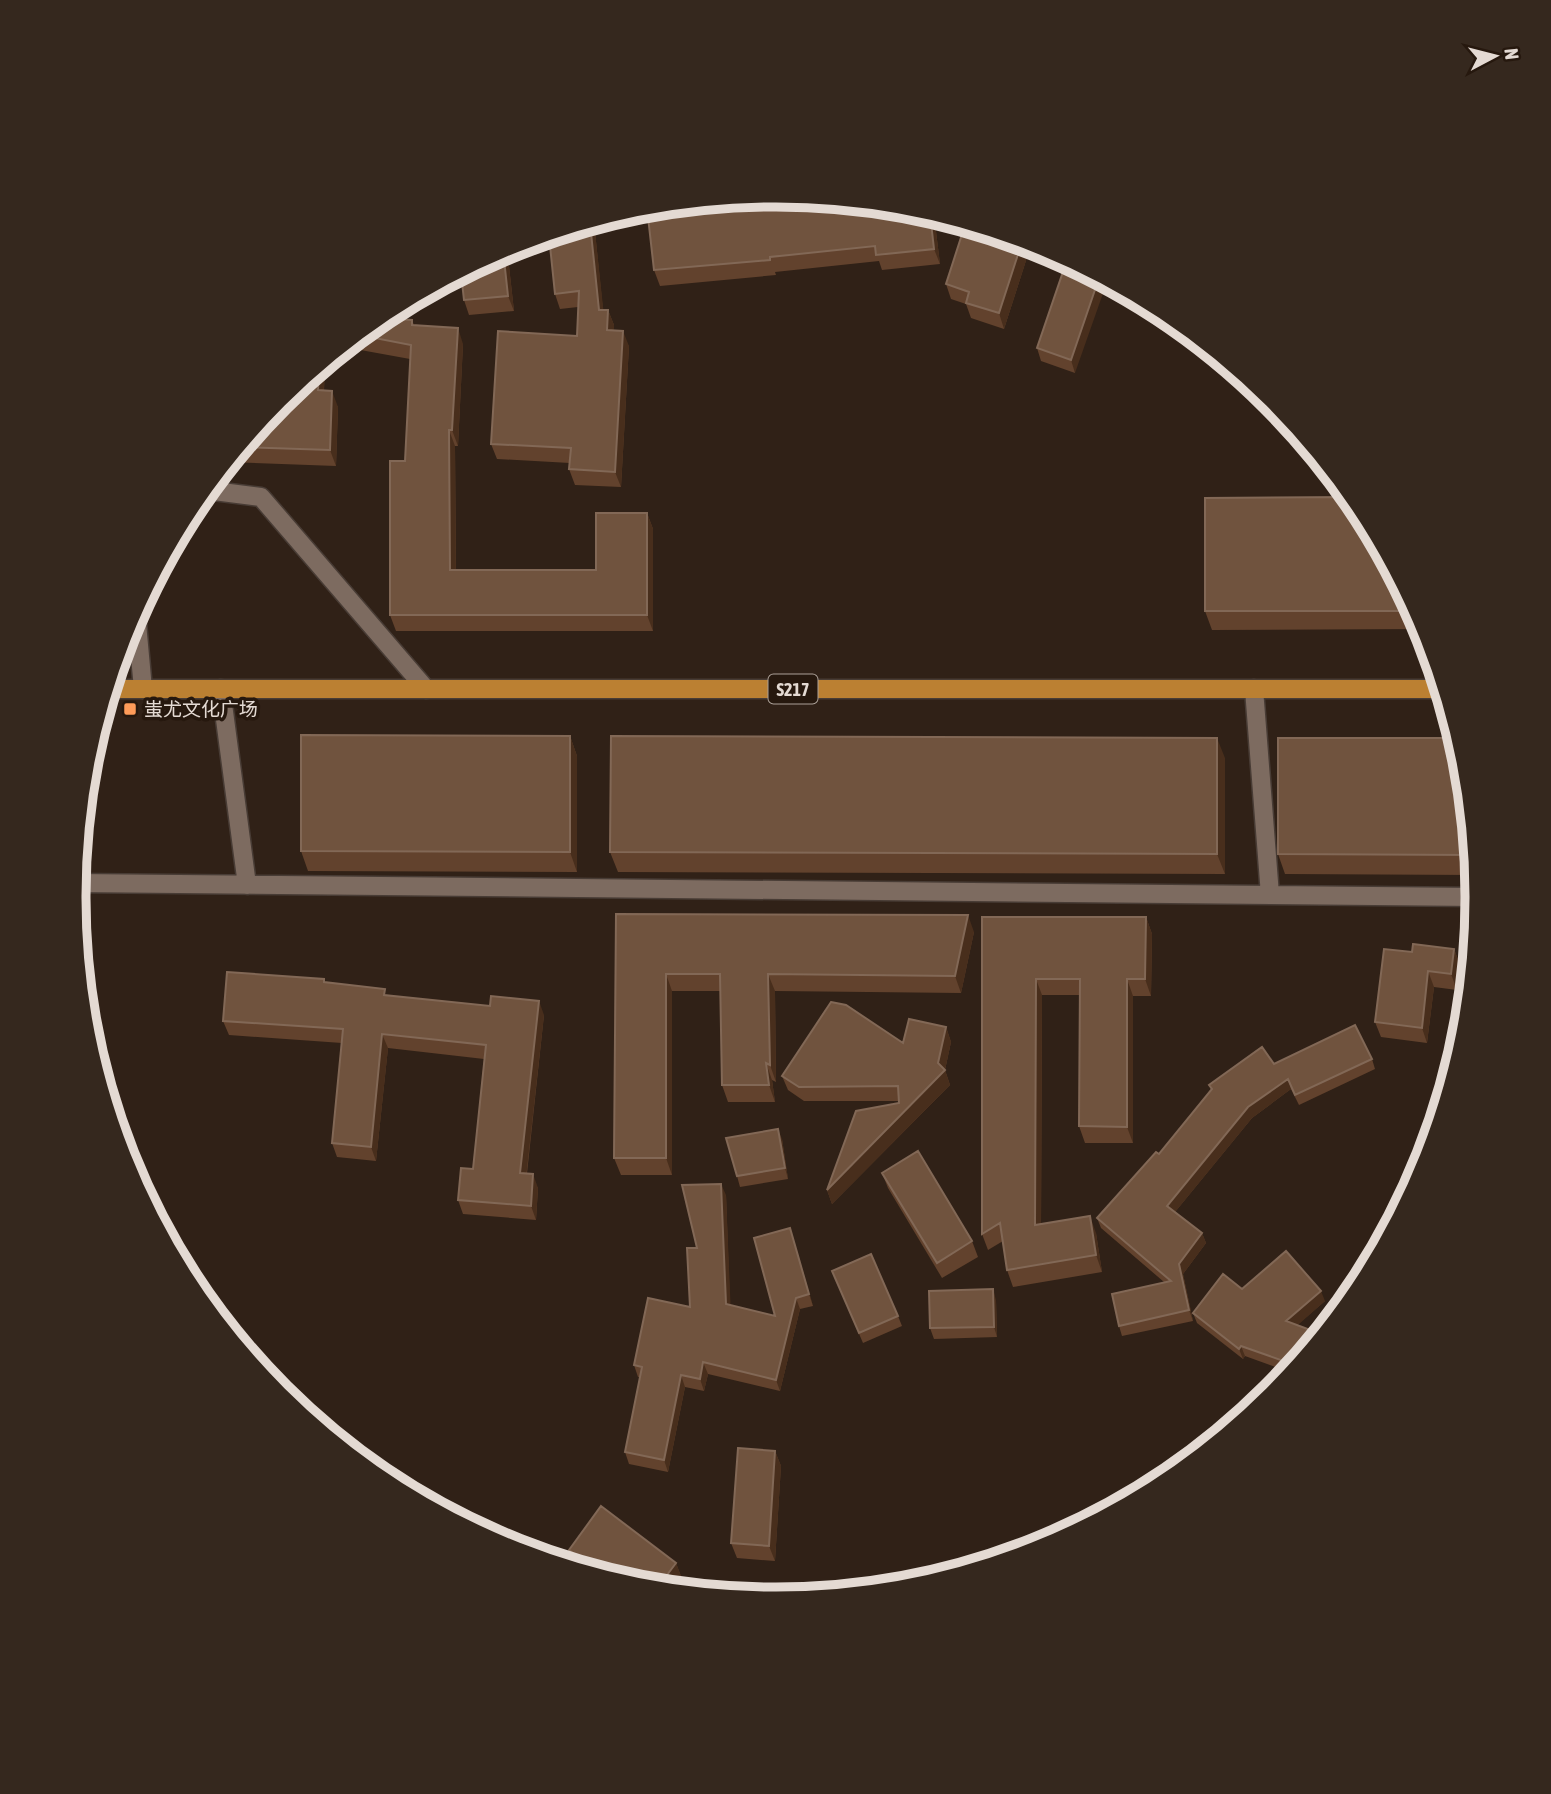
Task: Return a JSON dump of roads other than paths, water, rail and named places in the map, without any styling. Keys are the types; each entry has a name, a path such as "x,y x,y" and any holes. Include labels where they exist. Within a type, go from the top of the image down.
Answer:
{"main road":[{"name":"S217","path":"118,690 1433,689"}],"street":[{"path":"218,492 261,498 426,690"},
{"path":"138,633 143,689"},
{"path":"221,689 247,885"},
{"path":"1254,689 1270,895"},
{"path":"86,883 1465,897"}],"place":[{"name":"蚩尤文化广场","path":"130,709"}]}
